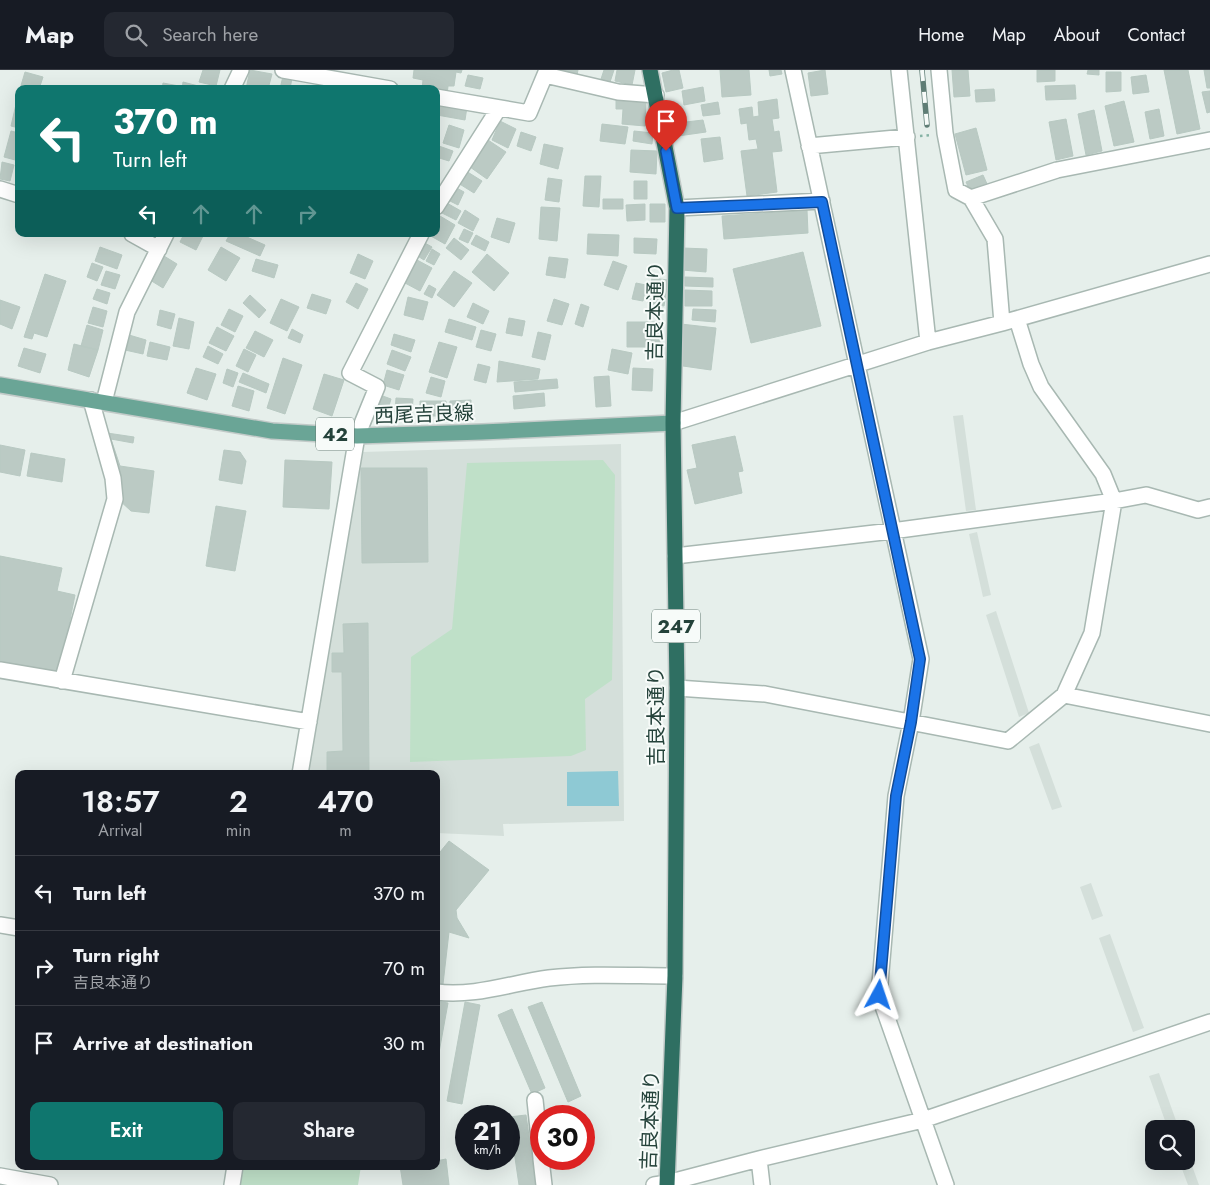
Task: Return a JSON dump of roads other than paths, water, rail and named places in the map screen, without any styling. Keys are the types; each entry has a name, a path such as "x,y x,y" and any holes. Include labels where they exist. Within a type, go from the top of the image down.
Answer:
{"highway":[{"name":"吉良本通り","path":"650,70 677,208 674,423 677,688 675,976 663,1184"}],"main road":[{"name":"西尾吉良線","path":"0,385 272,431 357,436 674,423"}],"street":[{"path":"234,85 241,70"},
{"path":"283,70 367,85"},
{"path":"793,70 920,659 911,722 896,796 879,995 946,1185"},
{"path":"900,70 928,342"},
{"path":"939,70 945,134 956,190 971,198 995,239 1002,324"},
{"path":"440,99 529,113 546,73 618,92 656,95"},
{"path":"440,201 499,108"},
{"path":"809,146 906,137"},
{"path":"971,198 1057,170 1210,140"},
{"path":"0,189 15,194"},
{"path":"677,208 822,202"},
{"path":"137,237 159,249"},
{"path":"62,680 115,499 113,478 98,401 126,312 165,237"},
{"path":"301,770 357,436 376,387 350,373 419,237"},
{"path":"674,423 928,342 1002,324 1210,264"},
{"path":"677,688 765,694 1008,741 1064,695 1092,633 1114,501 1103,474 1042,387 1031,364 1017,319"},
{"path":"675,556 892,531 1146,495 1198,510 1210,507"},
{"path":"0,670 309,722"},
{"path":"1064,695 1210,724"},
{"path":"0,925 15,927"},
{"path":"440,993 451,994 489,991 548,978 591,975 675,976"},
{"path":"663,1184 758,1159 923,1120 1210,1022"},
{"path":"535,1100 536,1105"},
{"path":"758,1159 762,1185"},
{"path":"232,1185 234,1170"},
{"path":"542,1170 544,1185"},
{"path":"0,1176 50,1185"}],"water":[{"path":"618,771 619,806 567,806 567,772"}],"railway":[{"path":"922,70 927,125"}]}
